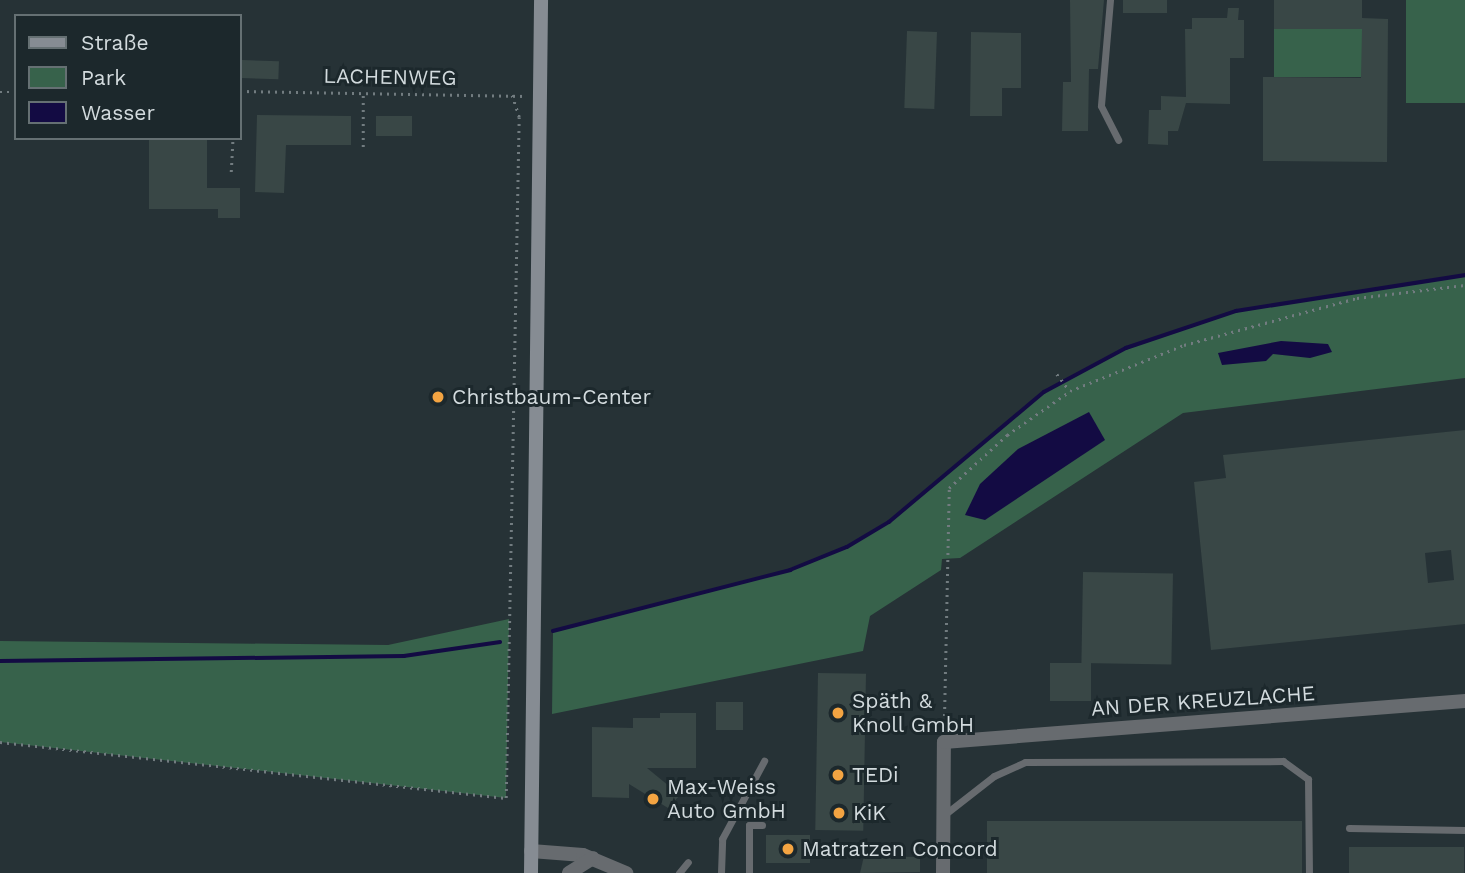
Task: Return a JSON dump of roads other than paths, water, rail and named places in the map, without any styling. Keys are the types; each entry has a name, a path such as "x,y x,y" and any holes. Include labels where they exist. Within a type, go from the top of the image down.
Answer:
{"main road":[{"path":"531,873 541,0"}],"street":[{"name":"AN DER KREUZLACHE","path":"943,816 944,743 1465,702"},
{"path":"943,816 943,873"},
{"path":"531,851 593,858 626,873"},
{"path":"569,873 593,858"}],"lane":[{"path":"1110,0 1101,106 1118,140"},
{"path":"721,873 722,839 764,761"},
{"path":"943,816 994,776 1025,762 1283,761 1308,779 1309,873"},
{"path":"750,873 749,825 762,825"},
{"path":"1349,828 1465,830"},
{"path":"679,873 688,862"}],"water":[{"path":"1281,341 1328,344 1332,352 1310,358 1273,354 1266,361 1222,365 1218,353"},
{"path":"1089,412 1105,440 985,520 965,515 980,484 1018,449"}],"waterway":[{"path":"553,631 790,570 847,547 889,522 1044,392 1126,348 1236,311 1465,275"},
{"path":"0,661 404,656 500,642"}],"place":[{"name":"Christbaum-Center","path":"438,397"},
{"name":"Späth & Knoll GmbH","path":"838,713"},
{"name":"TEDi","path":"838,775"},
{"name":"Max-Weiss Auto GmbH","path":"653,799"},
{"name":"KiK","path":"839,813"},
{"name":"Matratzen Concord","path":"788,849"}]}
